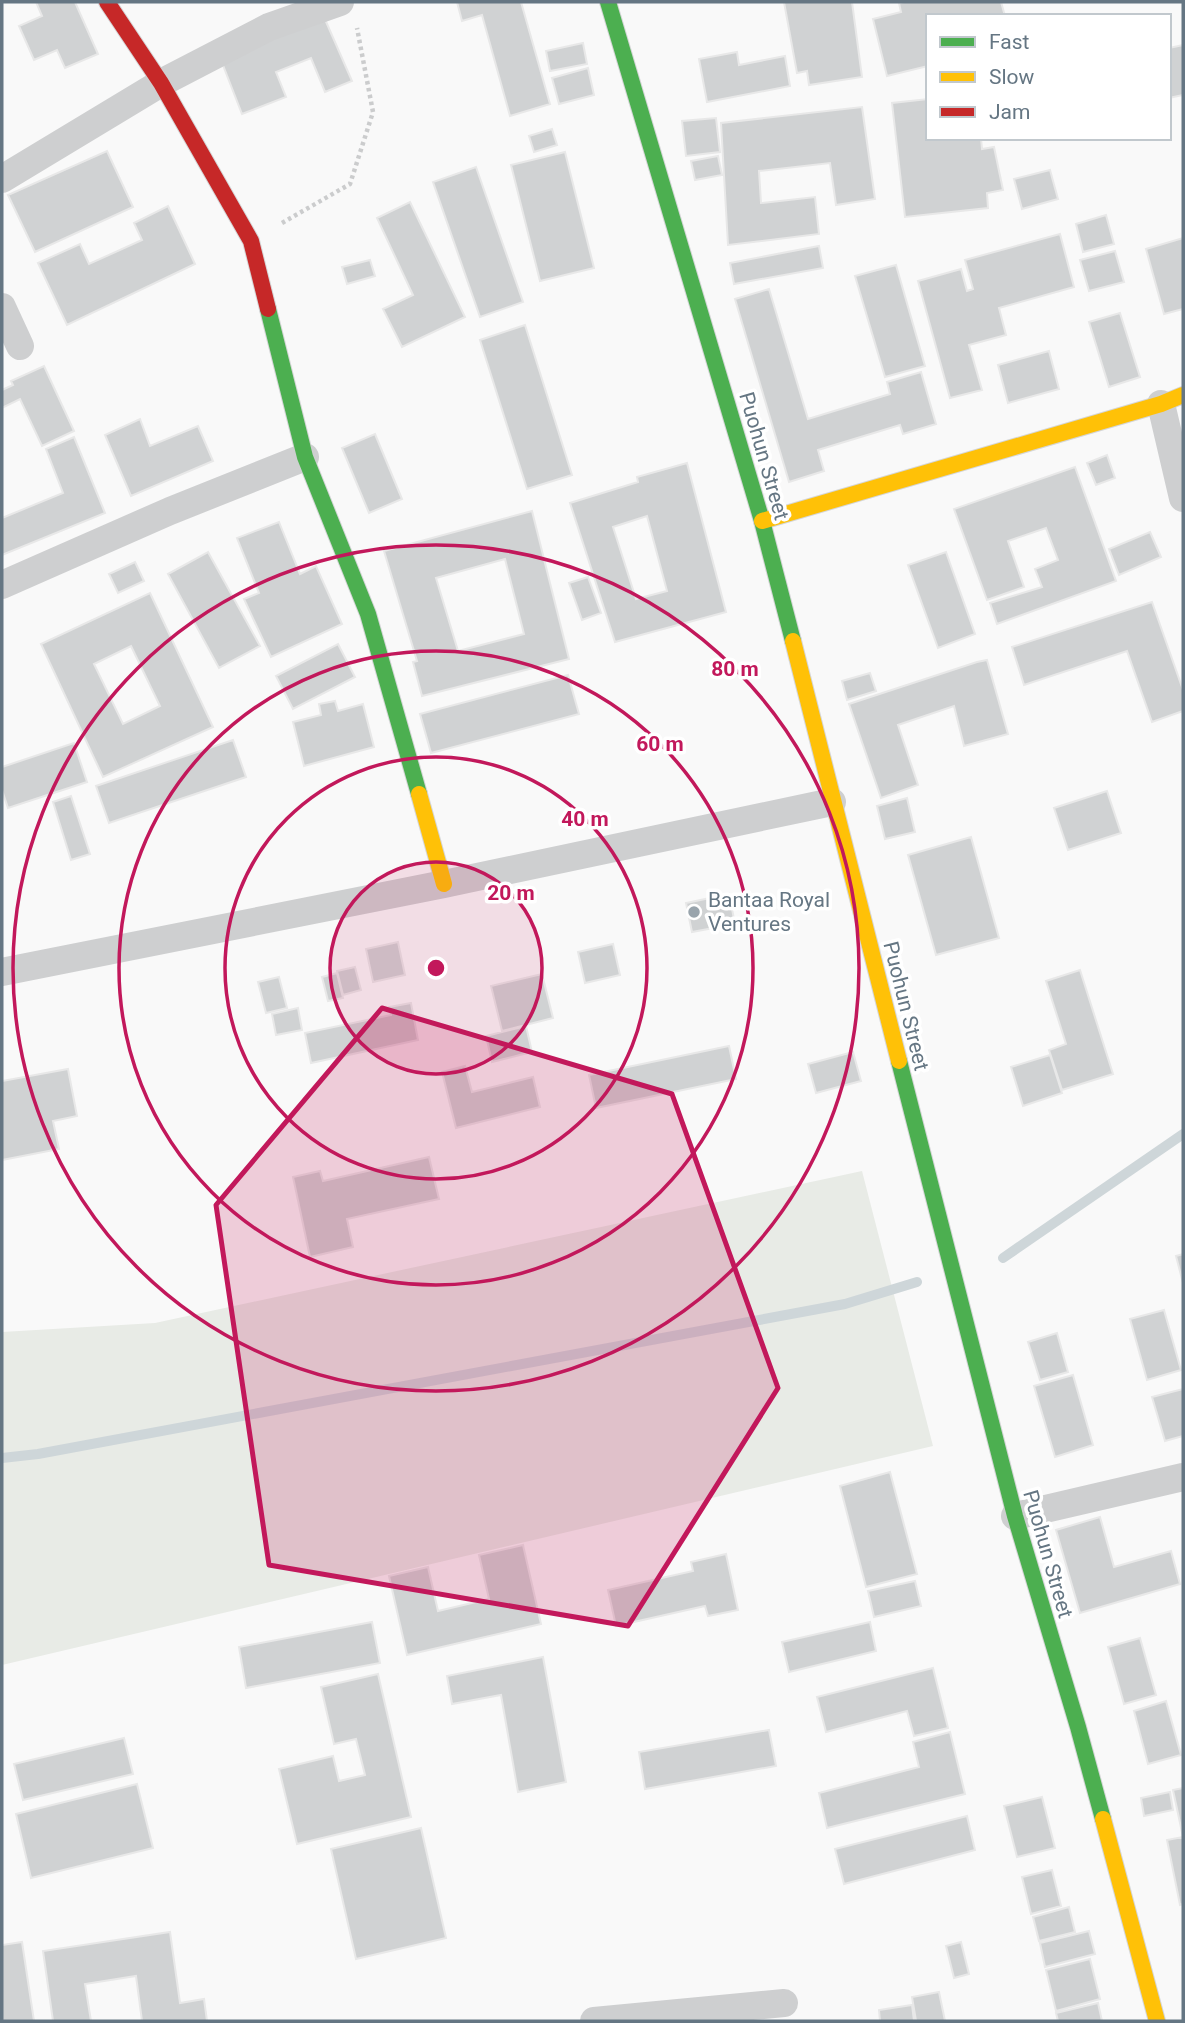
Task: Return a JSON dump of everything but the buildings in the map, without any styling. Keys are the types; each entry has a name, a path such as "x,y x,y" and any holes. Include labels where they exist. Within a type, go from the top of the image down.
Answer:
{"street":[{"path":"107,2 161,83 251,241 305,457 368,614 444,884"},
{"path":"2,179 161,83 269,27 340,2"},
{"name":"Puohun Street","path":"608,2 762,522 1015,1516 1077,1727 1157,2021"},
{"path":"2,307 20,346"},
{"path":"762,522 1172,399 1183,498"},
{"path":"2,584 170,511 305,457"},
{"path":"2,972 444,884 832,802"},
{"path":"1015,1516 1183,1477"},
{"path":"594,2021 784,2003"}],"path":[{"path":"251,241 350,184 373,112 357,26"}],"highlighted area":[{"path":"382,1008 672,1094 778,1388 628,1626 269,1565 216,1205"}],"shaded area":[{"path":"862,1171 933,1446 2,1665 2,1332 155,1323"}],"waterway":[{"path":"1003,1258 1183,1134"},
{"path":"2,1458 38,1454 845,1304 917,1282"}],"traffic: fast":[{"path":"608,2 762,521 793,641"},
{"path":"268,309 305,457 368,614 419,794"},
{"path":"899,1061 1015,1516 1103,1819"}],"traffic: slow":[{"path":"762,521 1161,404 1183,395"},
{"path":"793,641 899,1061"},
{"path":"419,794 444,884"},
{"path":"1103,1819 1157,2021"}],"traffic: jam":[{"path":"107,2 161,83 251,241 268,309"}],"place":[{"name":"Bantaa Royal Ventures","path":"694,912"}]}
